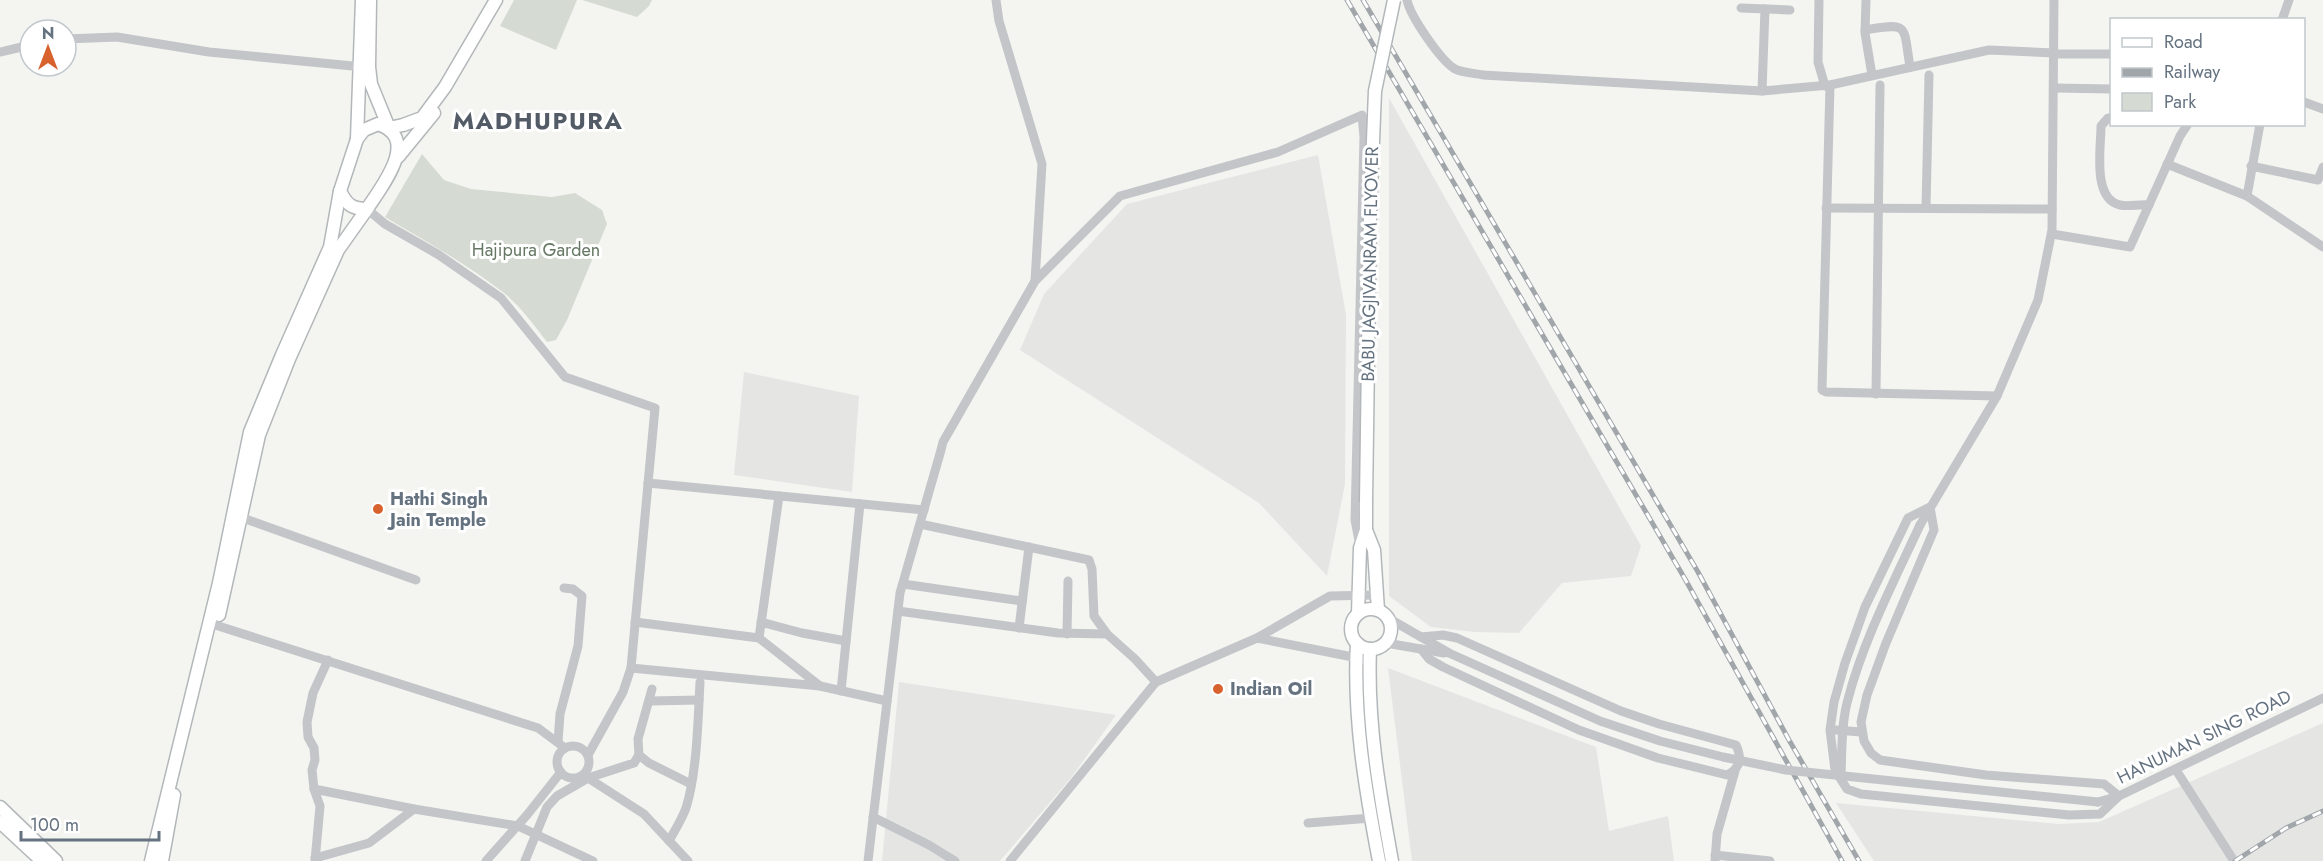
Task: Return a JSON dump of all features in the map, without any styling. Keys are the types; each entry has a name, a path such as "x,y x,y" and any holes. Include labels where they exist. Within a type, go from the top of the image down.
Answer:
{"main road":[{"path":"362,0 364,67 389,128 396,135 398,157"},
{"path":"162,861 171,809 213,624 250,432 330,247 340,191 357,139 370,0"},
{"path":"357,139 364,130 378,124 389,128 422,118 445,87 496,0"},
{"path":"151,861 213,624 259,435 289,359 338,250 398,157 447,96 504,0"},
{"name":"BABU JAGJIVANRAM FLYOVER","path":"1366,530 1370,215 1375,91 1394,0"},
{"path":"340,191 346,204 356,209 367,208"},
{"path":"1366,530 1360,548 1358,614 1351,632 1357,643 1370,655 1373,750 1392,861"},
{"path":"1366,530 1374,550 1378,610"},
{"path":"1358,614 1371,609 1378,610 1388,618 1392,631 1386,644 1370,655"},
{"path":"1357,643 1356,706 1359,745 1379,861"},
{"path":"0,807 56,861"},
{"path":"0,822 42,861"}],"street":[{"path":"996,0 999,21 1042,164 1035,281"},
{"path":"1407,0 1410,12 1434,47 1455,69 1483,75 1762,91 1828,85 1989,50 2054,54 2110,54"},
{"path":"1819,0 1818,62 1828,85 1821,386 1826,392 1997,396"},
{"path":"1866,0 1865,30 1872,75"},
{"path":"1388,618 1449,653 1600,721 1650,738 1723,758 1775,768 1841,776 1843,727 1847,703 1877,619 1920,525 1997,396 2038,300 2052,234 2054,0"},
{"path":"2283,18 2289,0"},
{"path":"1741,8 1790,10"},
{"path":"1762,91 1765,9"},
{"path":"1865,30 1892,26 1904,31 1910,67"},
{"path":"78,39 117,37 209,52 364,67"},
{"path":"0,52 18,48"},
{"path":"1926,208 1929,75"},
{"path":"1875,394 1880,84"},
{"path":"2055,88 2110,89"},
{"path":"2305,102 2323,109"},
{"path":"868,861 898,611 903,584 943,442 1035,281 1120,196 1278,152 1362,115 1364,137 1355,520 1360,548"},
{"path":"2110,118 2103,121 2101,126 2101,184 2105,194 2112,202 2121,206 2149,205"},
{"path":"2052,234 2130,247 2187,126"},
{"path":"2247,196 2260,126"},
{"path":"2167,164 2247,196 2323,246"},
{"path":"2251,166 2320,182 2323,167"},
{"path":"367,208 385,224 439,255 501,298 565,376 655,408 631,668 623,692 588,755 589,765 585,776 557,796 547,807 525,861"},
{"path":"1826,208 2052,209"},
{"path":"648,483 924,510"},
{"path":"759,638 779,496"},
{"path":"842,691 860,504"},
{"path":"1930,507 1934,530 1886,643 1867,696 1861,732 1871,753 1880,760 1986,775 2104,784 2119,796 2100,814 2069,816 1861,794 1846,789 1835,770 1830,730 1834,702 1865,607 1908,518 1930,507"},
{"path":"240,517 416,580"},
{"path":"920,524 1089,560 1092,568 1094,616 1107,634 1156,682"},
{"path":"1019,628 1029,547"},
{"path":"1067,634 1068,581"},
{"path":"903,584 1022,601"},
{"path":"564,588 573,589 582,596 578,646 560,714 561,745 557,762 561,772 569,777 585,776 634,763 639,754 638,739 652,690"},
{"path":"1010,861 1156,682 1257,638 1330,596 1377,595"},
{"path":"898,611 1067,634 1107,634"},
{"path":"761,621 802,633 846,641"},
{"path":"635,622 759,638 820,686"},
{"path":"213,624 538,728 561,745 580,747 588,755"},
{"path":"1421,637 1443,635 1456,638 1621,711 1736,745 1740,758 1717,834 1715,858 1770,861"},
{"path":"1257,638 1356,658 1370,655"},
{"path":"1386,644 1449,653"},
{"path":"1421,649 1429,659 1443,667 1578,730 1659,758 1727,775 1735,771"},
{"path":"328,660 313,693 307,722 308,737 314,748 315,760 312,770 314,789 320,806 315,859 369,843 414,809"},
{"path":"631,668 820,686 887,701"},
{"path":"669,841 686,810 696,742 700,682"},
{"name":"HANUMAN SING ROAD","path":"1841,776 2098,802 2119,796 2176,770 2323,698"},
{"path":"650,701 699,700"},
{"path":"1830,730 1861,732"},
{"path":"639,754 649,763 690,784"},
{"path":"2176,770 2234,861"},
{"path":"486,861 518,826 561,772"},
{"path":"585,776 645,814 688,861"},
{"path":"314,789 414,809 518,826 593,861"},
{"path":"873,817 929,845 955,861"},
{"path":"1308,823 1371,818"}],"shaded area":[{"path":"1389,98 1641,546 1631,576 1562,583 1519,633 1475,632 1431,627 1389,596"},
{"path":"1318,155 1346,315 1345,484 1327,576 1259,503 1020,350 1044,294 1127,204"},
{"path":"744,372 859,396 852,492 734,475"},
{"path":"1388,668 1596,747 1609,831 1668,816 1674,861 1412,861"},
{"path":"899,682 1116,715 1071,778 1000,861 882,861"},
{"path":"2323,723 2323,861 1874,861 1836,803 2059,824 2099,822"}],"green space":[{"path":"514,0 577,0 556,50 500,26"},
{"path":"582,0 652,0 637,17"},
{"name":"Hajipura Garden","path":"422,154 444,180 471,189 552,197 575,193 602,210 607,224 567,320 556,340 547,342 516,304 490,282 385,217"}],"railway":[{"path":"1347,0 1685,579 1842,861"},
{"path":"1363,0 1698,572 1789,740 1859,861"},
{"path":"2235,861 2286,828 2323,811"}],"place":[{"name":"Hathi Singh Jain Temple","path":"378,509"},
{"name":"Indian Oil","path":"1218,689"}],"district":[{"name":"MADHUPURA","path":"538,121"}]}
